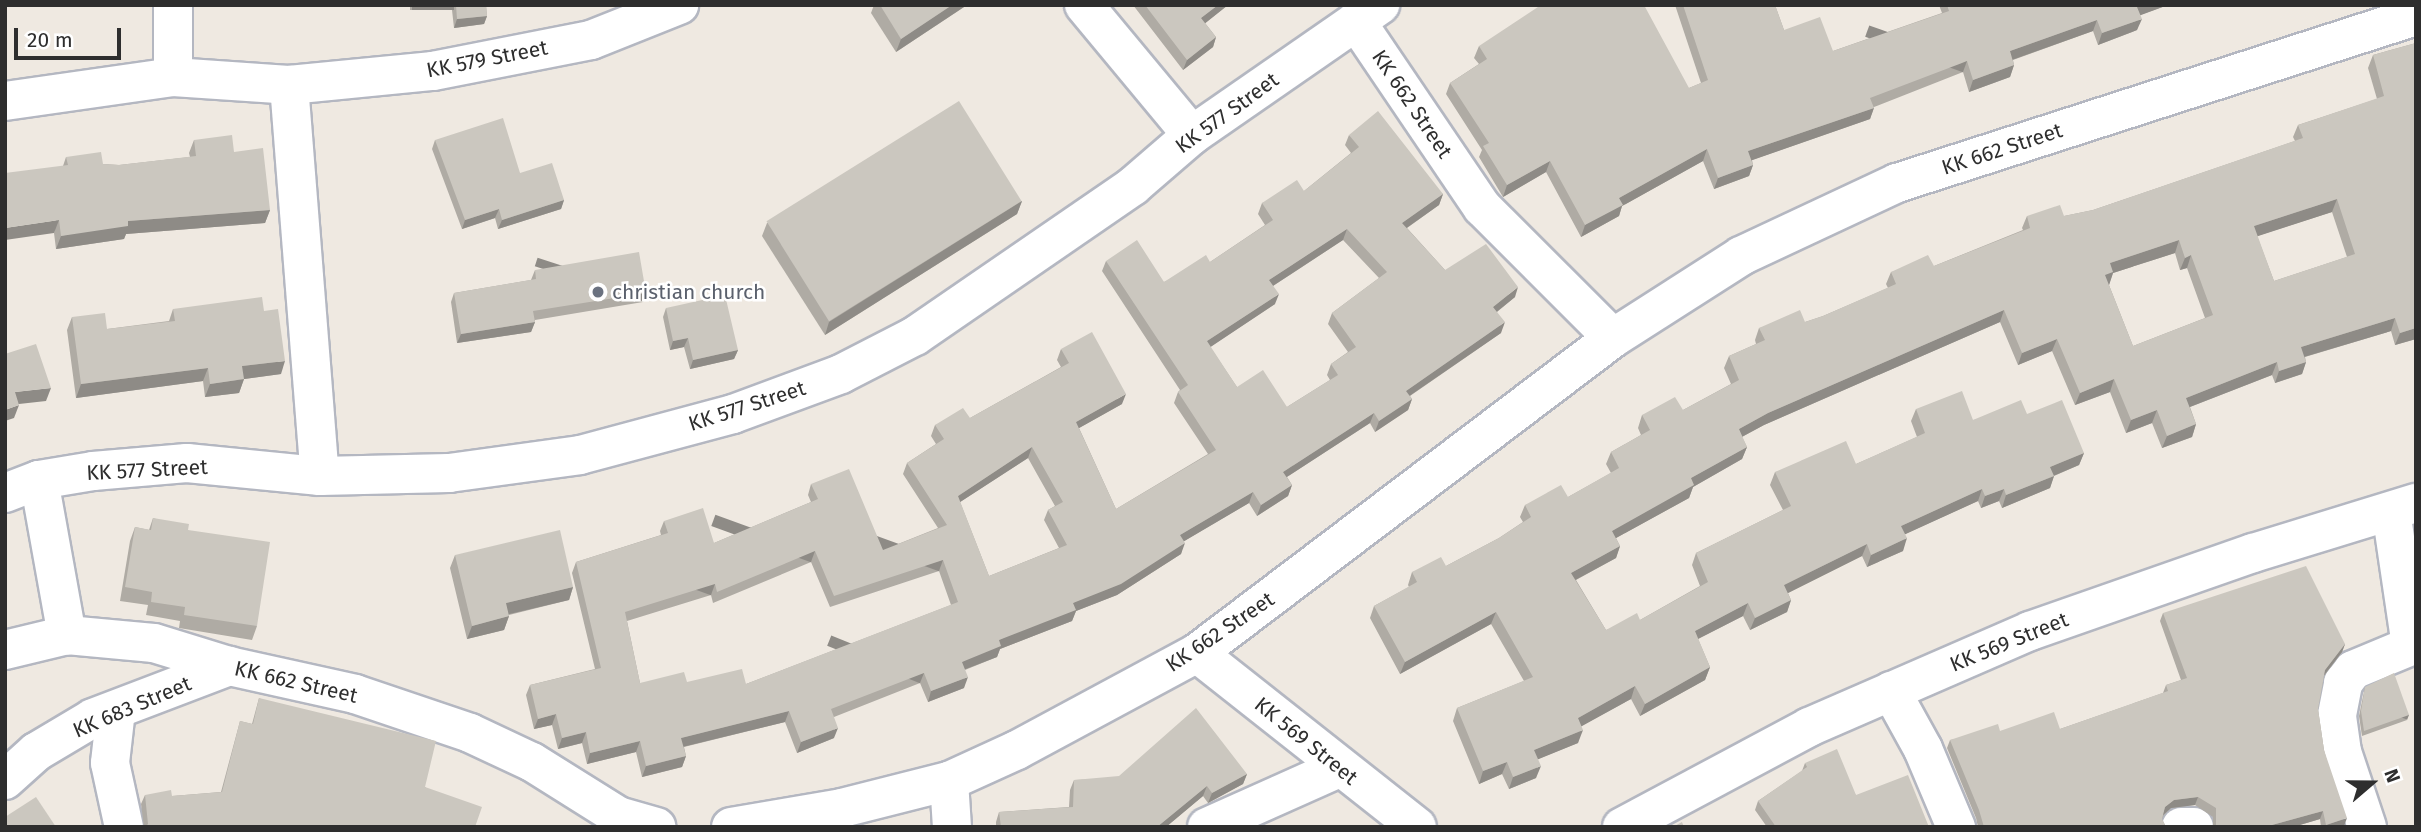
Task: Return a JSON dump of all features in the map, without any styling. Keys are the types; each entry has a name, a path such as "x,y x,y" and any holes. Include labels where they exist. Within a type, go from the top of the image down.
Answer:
{"street":[{"path":"173,5 173,77"},
{"name":"KK 579 Street","path":"5,101 173,77 289,85 433,71 591,40 679,5"},
{"path":"1084,5 1192,135"},
{"name":"KK 577 Street","path":"22,487 187,463 320,476 449,473 580,455 733,414 841,374 926,328 1133,186 1192,135 1368,13"},
{"name":"KK 662 Street","path":"1368,13 1482,207 1613,338"},
{"name":"KK 662 Street","path":"731,827 842,808 949,781 1017,750 1197,653 1613,338 1741,256 1897,183 2416,16"},
{"path":"289,85 320,476"},
{"path":"22,487 67,635"},
{"path":"2367,827 2342,752 2337,715 2343,683 2353,670 2411,646 2403,507"},
{"name":"KK 569 Street","path":"1622,827 1808,727 2030,631 2253,553 2403,507"},
{"name":"KK 662 Street","path":"5,650 67,635 154,643 229,666 355,694 470,733 532,762 618,817 656,827"},
{"name":"KK 569 Street","path":"1197,653 1339,768 1417,827"},
{"name":"KK 683 Street","path":"5,780 36,752 116,710 229,666"},
{"path":"1891,691 1923,749 1956,827"},
{"path":"116,710 110,763 124,827"},
{"path":"1207,827 1339,768"},
{"path":"949,781 952,827"},
{"path":"2181,827 2194,827"}],"building":[{"path":"456,5 486,5 487,16 457,19"},
{"path":"880,5 952,5 901,39"},
{"path":"1145,5 1218,5 1201,18 1216,37 1187,60"},
{"path":"1541,5 1644,5 1689,88 1708,80 1683,5 1775,5 1784,30 1820,17 1833,51 1949,11 1947,5 2141,5 2137,7 2142,19 2102,33 2097,20 2010,51 2014,65 1973,80 1967,61 1870,98 1874,108 1748,151 1753,165 1718,178 1707,149 1619,198 1623,205 1585,225 1550,161 1507,185 1483,146 1489,143 1450,83 1487,59 1479,46"},
{"path":"2416,43 2416,328 2400,333 2395,318 2301,347 2306,362 2279,371 2277,362 2186,398 2196,424 2167,436 2157,410 2131,420 2114,379 2080,393 2057,339 2022,353 2004,310 1768,413 1739,429 1747,447 1691,478 1694,485 1612,531 1620,546 1571,573 1606,630 1637,613 1640,620 1708,582 1696,553 1791,506 1775,472 1846,441 1856,464 1925,433 1916,409 1962,391 1973,420 2021,400 2027,414 2062,400 2084,453 2050,467 2054,476 2006,495 2004,489 1985,496 1982,489 1901,526 1907,538 1871,555 1867,544 1784,585 1791,600 1755,618 1748,603 1695,631 1710,667 1645,704 1635,686 1578,718 1583,730 1534,750 1541,766 1513,777 1507,762 1483,771 1457,708 1533,677 1496,612 1405,662 1374,606 1417,582 1412,572 1441,557 1446,566 1499,538 1531,517 1525,505 1561,485 1568,497 1619,468 1611,452 1650,430 1642,415 1675,397 1683,410 1739,380 1729,356 1765,340 1759,328 1800,310 1805,322 1823,316 1896,284 1891,272 1928,255 1934,266 2030,228 2027,216 2060,205 2064,216 2093,210 2303,138 2298,125 2384,96 2373,55","holes":["2337,199 2355,254 2274,281 2254,226","2179,240 2185,258 2191,255 2213,315 2133,346 2105,275 2113,272 2110,263"]},
{"path":"959,101 1022,201 829,321 766,221"},
{"path":"1378,111 1443,194 1402,223 1445,270 1486,244 1518,287 1493,307 1505,322 1406,391 1412,399 1379,421 1374,413 1283,472 1292,485 1261,505 1253,492 1180,535 1185,543 1121,584 1073,603 1076,610 999,640 1001,646 962,662 968,677 931,691 924,673 831,709 838,728 801,742 789,711 681,738 686,756 646,766 640,741 590,753 586,732 562,738 556,714 538,719 530,685 601,668 576,562 668,533 664,521 703,508 714,543 818,499 811,484 849,469 883,550 947,525 907,463 944,439 935,425 963,408 970,418 1069,363 1061,349 1092,332 1126,394 1076,422 1116,509 1216,450 1178,392 1188,385 1106,261 1137,240 1164,282 1206,255 1210,262 1273,220 1262,203 1297,180 1304,191 1359,147 1349,135","holes":["1347,229 1387,272 1332,313 1356,347 1331,364 1338,375 1287,407 1263,370 1237,387 1207,341 1279,294 1269,280","1032,447 1063,502 1048,510 1067,545 989,576 958,496","815,551 834,596 943,560 958,602 746,684 742,669 687,682 684,672 640,683 625,612 715,584 717,592"]},
{"path":"503,118 520,173 552,163 564,200 502,220 499,209 465,220 435,140"},
{"path":"232,135 234,152 263,148 270,210 128,221 128,226 61,236 59,220 5,228 5,173 68,165 66,157 101,152 103,164 119,165 196,156 194,140"},
{"path":"639,252 646,293 533,311 535,322 461,334 454,293 536,279 535,270"},
{"path":"725,295 738,350 693,360 688,338 673,341 666,308"},
{"path":"262,297 264,311 278,309 285,361 242,366 244,379 210,384 208,368 81,384 72,317 105,313 107,329 175,321 173,309"},
{"path":"36,344 51,388 15,392 19,405 5,410 5,354"},
{"path":"153,518 189,524 188,530 270,542 257,626 184,615 185,607 151,602 152,592 125,587 135,527 151,530"},
{"path":"560,530 573,587 506,603 509,616 472,626 455,555"},
{"path":"2306,566 2345,644 2325,670 2318,709 2324,750 2347,818 2326,825 2323,811 2272,827 2216,827 2216,808 2198,797 2174,800 2165,807 2162,819 2166,827 1984,827 1950,740 1998,724 2000,731 2054,712 2060,729 2168,691 2166,685 2187,678 2163,613"},
{"path":"2394,673 2409,715 2364,731 2361,711 2365,687"},
{"path":"259,698 436,741 425,787 482,807 475,827 145,827 148,824 145,795 171,790 172,796 222,792 240,721 253,724"},
{"path":"1196,708 1247,774 1212,793 1207,786 1157,827 1001,827 999,812 1073,807 1074,780 1119,776"},
{"path":"1837,749 1856,795 1908,775 1929,827 1776,827 1758,801 1807,767 1805,763"},
{"path":"36,797 56,827 5,827 5,817"}],"place":[{"name":"christian church","path":"598,292"}]}
